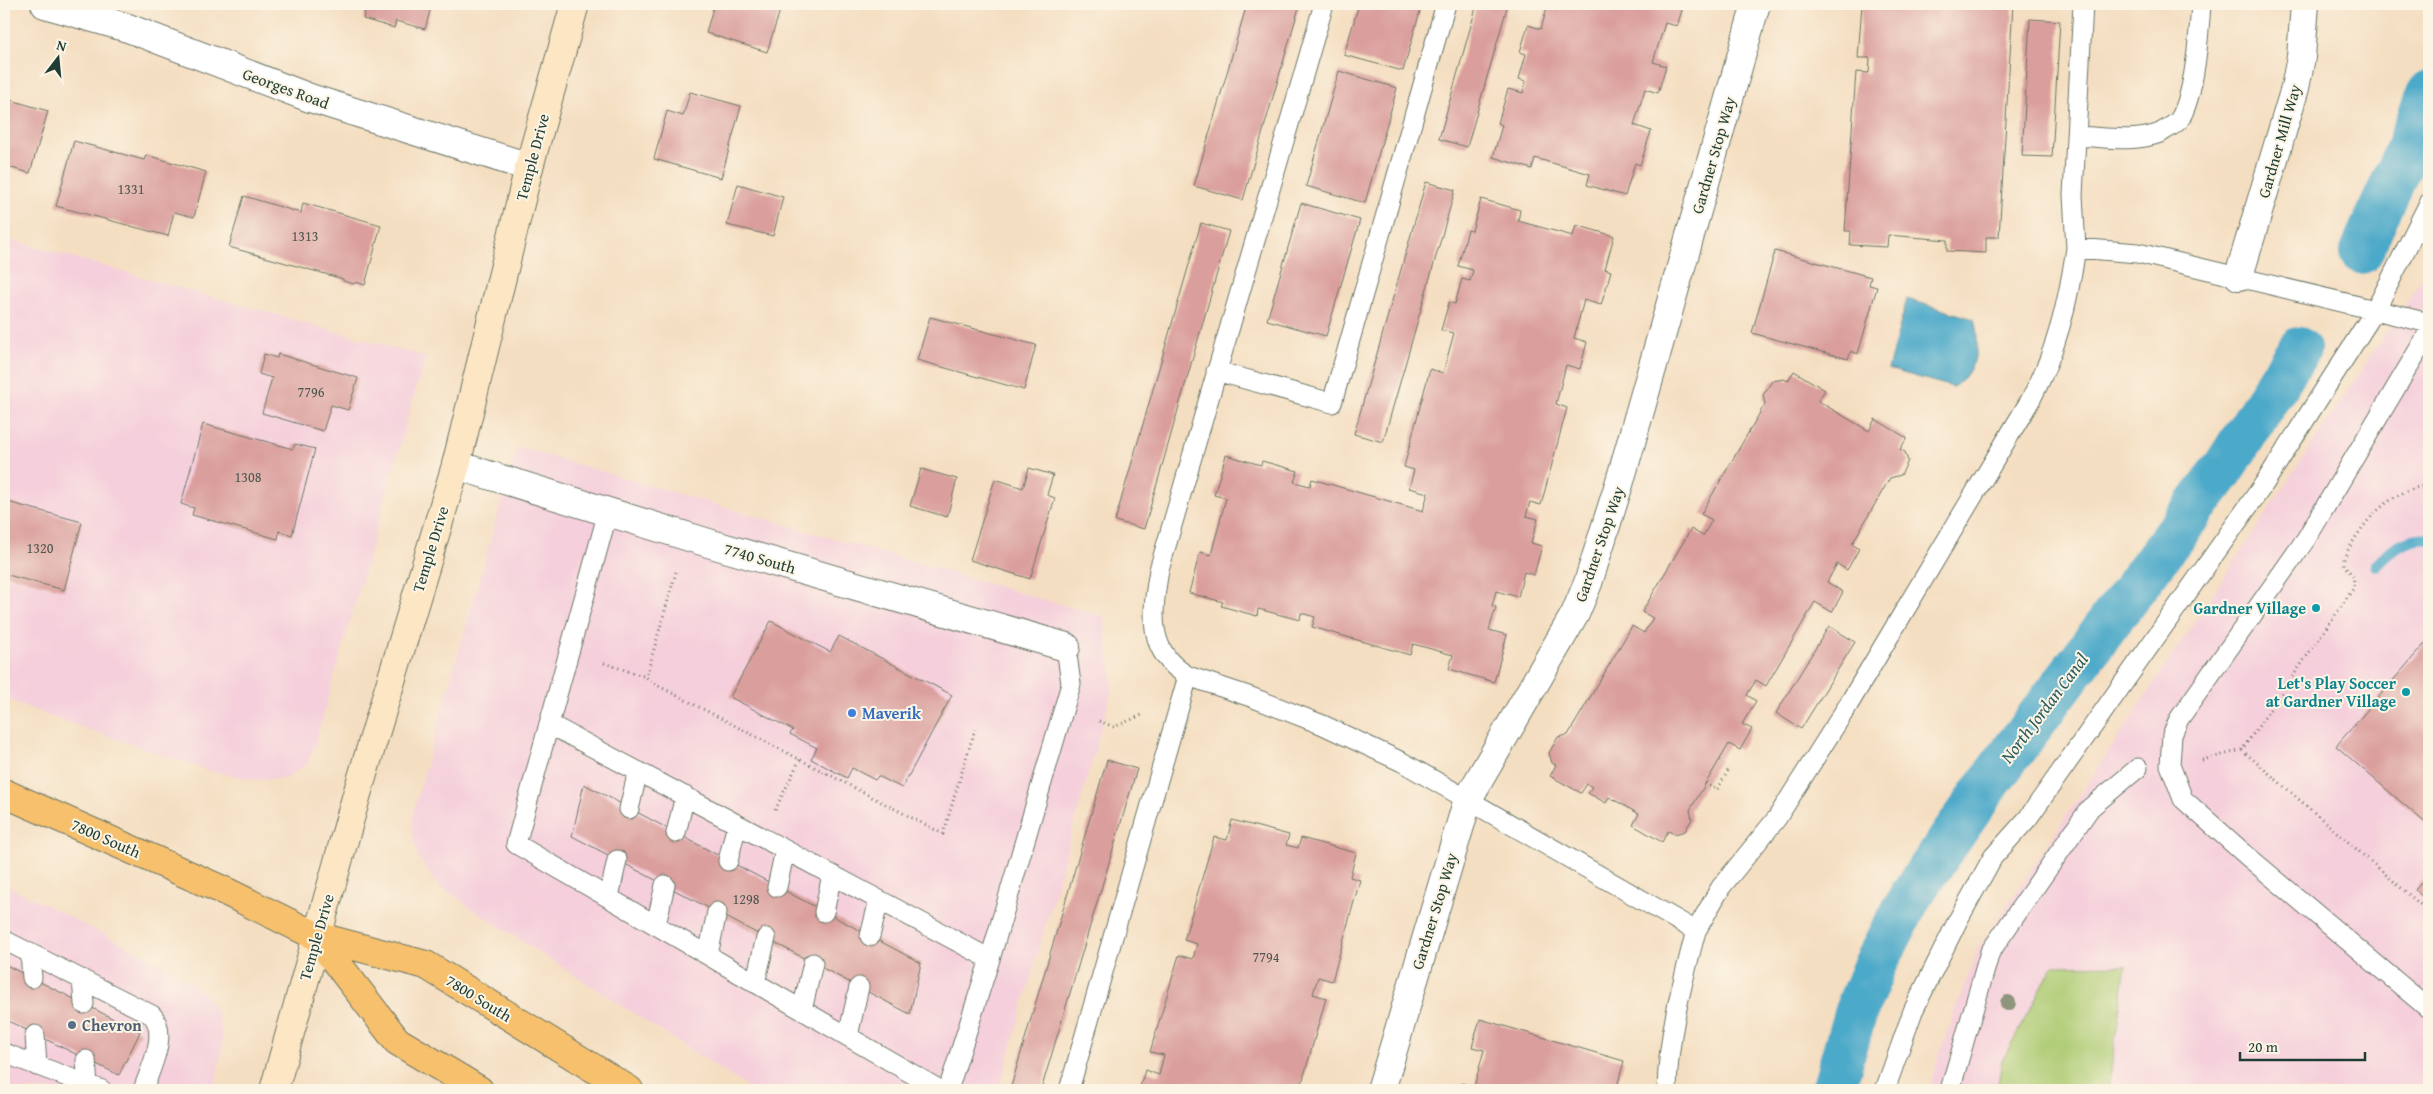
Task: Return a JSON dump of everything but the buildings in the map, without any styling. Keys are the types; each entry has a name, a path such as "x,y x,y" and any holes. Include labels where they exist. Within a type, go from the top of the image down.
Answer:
{"main road":[{"name":"7800 South","path":"4,792 227,892 316,936 426,965 628,1090"},
{"name":"7800 South","path":"316,936 396,1041 478,1090"}],"street":[{"name":"Georges Road","path":"45,4 128,28 310,98 529,167"},
{"name":"Temple Drive","path":"274,1090 316,936 456,465 529,167 575,4"},
{"name":"Gardner Stop Way","path":"1381,1090 1468,799 1575,614 1588,583 1620,481 1756,4"},
{"name":"Gardner Mill Way","path":"2238,276 2295,88 2301,57 2305,4"},
{"name":"7740 South","path":"456,465 608,512 1066,646"}],"lane":[{"path":"1324,4 1159,570 1154,596 1154,628 1165,658 1176,669 1188,676 1323,724 1402,762 1696,932"},
{"path":"1216,371 1332,403 1446,4"},
{"path":"1667,1090 1668,1056 1678,1001 1696,932 1721,887 1777,818 1847,707 2031,400 2055,349 2071,283 2076,248 2073,196 2083,4"},
{"path":"2077,136 2134,138 2160,133 2179,121 2188,94 2198,47 2201,4"},
{"path":"1885,1090 1913,1011 1958,920 1993,856 2028,818 2264,484 2376,309 2429,203"},
{"path":"2076,248 2138,253 2429,322"},
{"path":"2429,332 2306,539 2179,719 2172,735 2170,765 2183,799 2246,855 2429,1009"},
{"path":"608,512 516,844 940,1090"},
{"path":"948,1090 990,959 1071,684 1066,646"},
{"path":"1069,1090 1188,676"},
{"path":"549,724 990,959"},
{"path":"1950,1090 1990,952 2090,808 2138,768"},
{"path":"629,809 638,771"},
{"path":"676,833 685,796"},
{"path":"728,861 737,824"},
{"path":"777,887 785,850"},
{"path":"609,897 617,860"},
{"path":"824,912 832,875"},
{"path":"656,925 665,885"},
{"path":"870,936 879,900"},
{"path":"708,955 717,912"},
{"path":"756,983 766,938"},
{"path":"4,940 147,1010 157,1020 159,1038 143,1090"},
{"path":"30,953 32,978"},
{"path":"802,1010 813,963"},
{"path":"82,979 84,1004"},
{"path":"848,1036 859,987"},
{"path":"35,1035 37,1066"},
{"path":"4,1053 95,1088"},
{"path":"86,1060 95,1088"}],"path":[{"path":"2199,761 2242,750 2353,590 2354,577 2344,565 2344,558 2370,518 2386,501 2402,492 2429,485"},
{"path":"646,677 677,570"},
{"path":"604,663 646,677 650,682 943,834 975,729"},
{"path":"1099,721 1114,727 1147,712"},
{"path":"2242,750 2429,912"},
{"path":"761,837 800,759"},
{"path":"827,774 829,768"},
{"path":"1705,784 1717,790 1729,769"}],"shaded area":[{"path":"4,238 425,357 315,744 307,764 288,778 256,780 210,771 52,717 4,698"},
{"name":"Gardner Village","path":"2429,268 2429,1090 1929,1090 1940,1051 1978,949"},
{"path":"517,447 1104,617 1113,686 999,1090 752,1090 471,908 435,882 419,859 414,843 412,828 414,809"},
{"path":"4,884 149,957 188,981 206,996 218,1016 222,1033 222,1049 214,1090 4,1090"}],"green space":[{"path":"2126,965 2108,1090 1997,1090 2002,1061 2053,966"}],"water":[{"path":"1907,299 1974,319 1977,338 1975,357 1967,373 1953,387 1888,369"}],"waterway":[{"name":"North Jordan Canal","path":"2361,252 2401,164 2429,92"},
{"name":"North Jordan Canal","path":"1833,1090 1856,1011 1873,969 1911,895 1994,776 2222,471 2299,349"},
{"path":"2376,565 2400,545 2414,540 2429,539"}],"place":[{"name":"Gardner Village","path":"2316,608"},
{"name":"Let's Play Soccer at Gardner Village","path":"2406,692"},
{"name":"Maverik","path":"852,713"},
{"name":"Chevron","path":"72,1025"}]}
